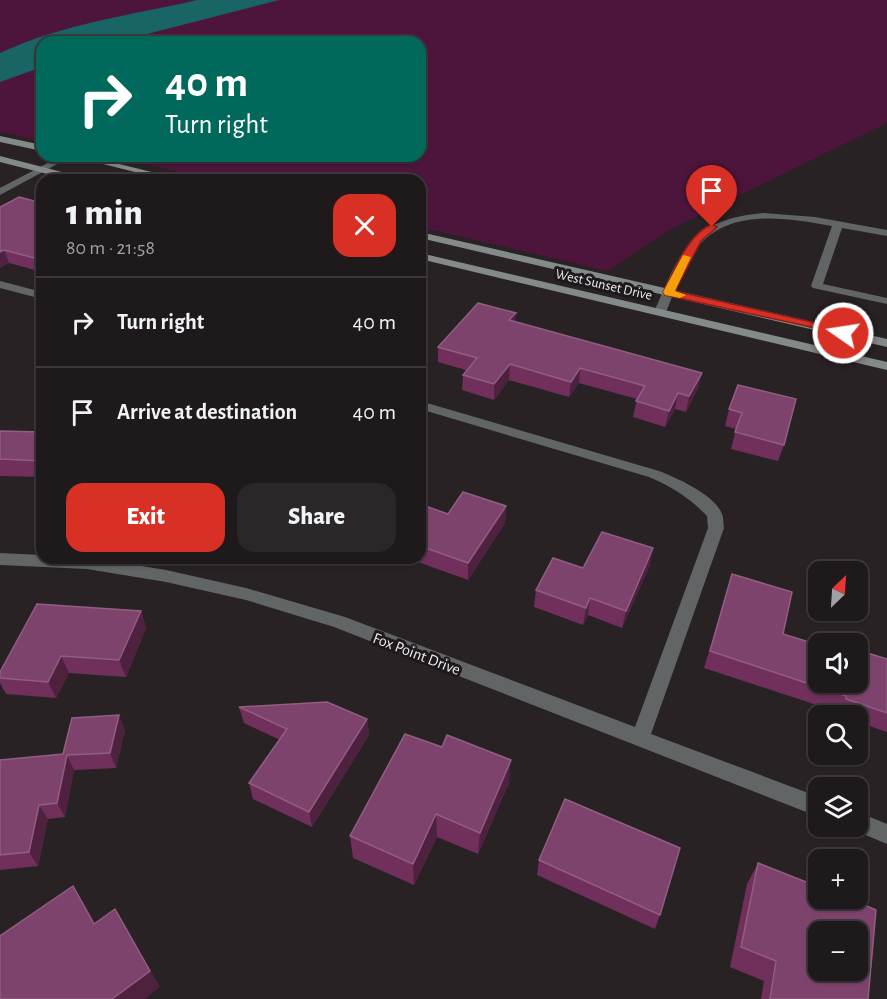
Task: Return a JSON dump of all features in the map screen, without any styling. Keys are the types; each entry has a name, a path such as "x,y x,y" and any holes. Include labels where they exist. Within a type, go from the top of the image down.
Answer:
{"main road":[{"path":"0,139 36,147"},
{"path":"0,159 58,174"},
{"path":"101,162 153,174"},
{"name":"West Sunset Drive","path":"426,236 887,343"},
{"name":"West Sunset Drive","path":"426,257 887,366"}],"street":[{"path":"0,192 57,162"},
{"path":"660,312 693,246 712,227 731,220 763,216 838,224 887,233"},
{"path":"838,224 817,286 887,301"},
{"path":"0,284 36,294"},
{"path":"426,407 654,474 674,482 699,498 715,514 716,528 703,568 640,739"},
{"name":"Fox Point Drive","path":"0,559 36,561"},
{"name":"Fox Point Drive","path":"93,564 166,576 246,594 339,622 808,803"},
{"path":"868,826 887,834"}],"shaded area":[{"path":"0,0 887,0 887,123 669,230 608,271 426,228 426,174 190,174 136,162 426,162 426,36 36,36 36,140 0,132"}],"water":[{"path":"197,0 279,0 139,36 43,36 97,21"},
{"path":"36,38 36,69 0,82 0,53"}],"building":[{"path":"19,197 36,201 36,258 4,250 0,252 0,207"},
{"path":"478,303 516,313 509,320 702,373 689,396 678,393 669,411 636,401 645,386 580,368 571,382 510,364 494,384 463,375 477,358 438,347"},
{"path":"738,385 796,399 784,445 735,432 742,413 729,409"},
{"path":"0,431 36,432 36,461 0,459"},
{"path":"463,492 506,506 468,563 426,548 426,506 448,514"},
{"path":"602,532 653,548 626,611 590,598 586,608 536,590 553,558 583,568"},
{"path":"732,574 792,592 783,634 808,642 808,683 710,651"},
{"path":"37,604 141,611 119,660 61,656 48,682 0,678 0,672"},
{"path":"868,653 887,659 887,713 846,699 846,696 837,693 868,693"},
{"path":"327,702 367,719 309,812 249,783 287,729 239,707"},
{"path":"119,715 110,753 67,755 57,803 39,805 29,852 0,855 0,760 63,754 72,718"},
{"path":"405,734 442,747 447,735 511,760 480,833 436,814 413,864 350,836"},
{"path":"565,799 680,848 660,915 539,860"},
{"path":"758,863 808,883 808,909 868,909 868,907 876,910 868,999 770,999 776,961 741,947"},
{"path":"73,886 94,924 115,909 150,971 112,999 0,999 0,936"}],"slow traffic":[{"path":"680,295 669,292 687,257"}],"route":[{"path":"712,227 698,240 688,254 669,292 843,333"}]}
